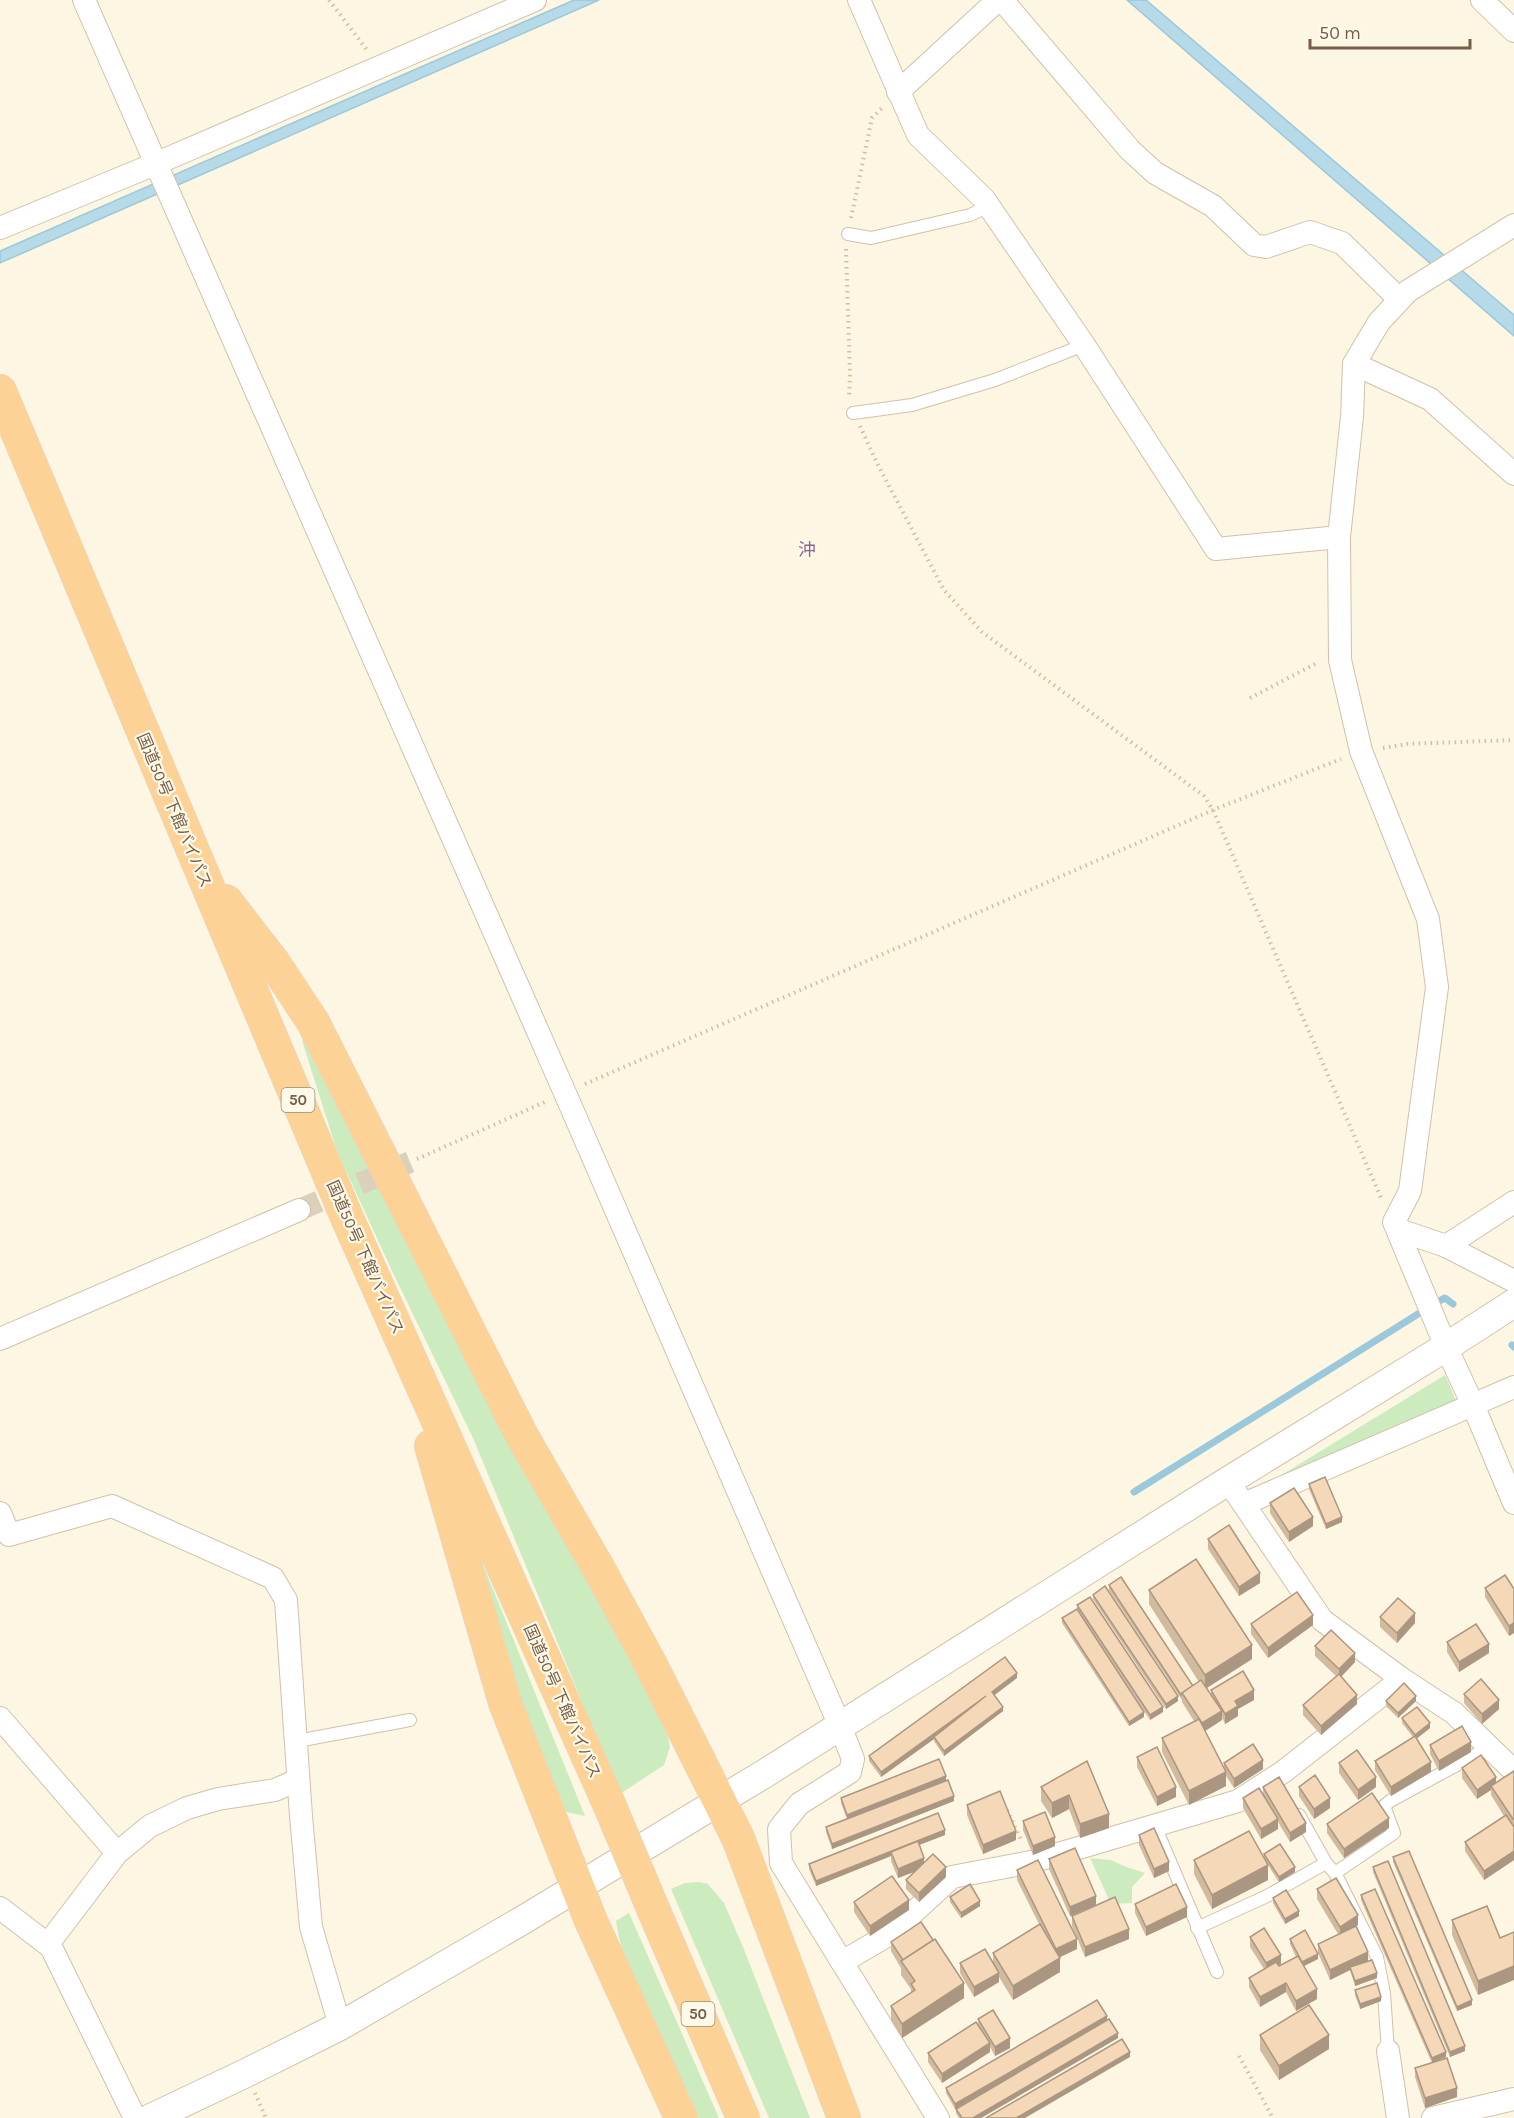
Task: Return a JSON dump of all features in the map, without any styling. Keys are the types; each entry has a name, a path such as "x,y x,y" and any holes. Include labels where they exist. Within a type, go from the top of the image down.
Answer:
{"highway":[{"name":"国道50号 下館バイパス","path":"0,391 344,1209 609,1804 742,2118"},
{"path":"199,866 274,963 313,1022 522,1436 600,1571 721,1800 738,1838 844,2118"},
{"path":"397,1327 505,1703 595,1930 681,2118"}],"street":[{"path":"84,0 566,1093 840,1726 853,1760 850,1772 799,1804 779,1829 781,1863 938,2118"},
{"path":"0,228 155,164 535,0"},
{"path":"859,0 918,135 989,206 1084,345 1216,549 1339,537"},
{"path":"898,92 1000,0 1130,150 1155,173 1213,206 1254,245 1266,247 1310,232 1342,243 1400,299"},
{"path":"1482,0 1514,31"},
{"path":"1514,225 1408,291 1379,322 1354,364 1352,417 1339,537 1340,660 1361,751 1428,919 1437,987 1410,1191 1396,1226 1514,1503"},
{"path":"1354,364 1430,399 1514,474"},
{"path":"1446,1246 1514,1202"},
{"path":"0,1339 299,1210"},
{"path":"1396,1226 1446,1246 1514,1281"},
{"path":"151,2118 340,2026 578,1887 840,1726 1236,1493 1446,1347 1514,1303"},
{"path":"1236,1493 1473,1405 1514,1387"},
{"path":"1236,1493 1322,1620 1401,1679 1454,1713 1514,1771"},
{"path":"0,1513 4,1536 112,1506 273,1578 286,1600 311,1927 340,2026"},
{"path":"842,1962 890,1934 952,1877 1031,1862 1155,1826 1238,1801 1280,1780 1401,1679"},
{"path":"0,1718 117,1853"},
{"path":"48,1944 117,1853 150,1826 188,1808 218,1799 275,1790 298,1780"},
{"path":"0,1908 51,1947 135,2118"},
{"path":"1388,2051 1398,2118"},
{"path":"1433,2118 1514,2099"}],"lane":[{"path":"848,234 871,238 970,215 989,206"},
{"path":"853,413 912,405 985,383 1084,345"},
{"path":"297,1741 410,1720"},
{"path":"1335,1873 1394,1833 1384,1806 1390,1801 1490,1747"},
{"path":"1294,1805 1326,1863 1335,1873 1377,1957 1384,1993 1388,2051"},
{"path":"1155,1826 1217,1972"},
{"path":"1197,1928 1267,1896 1326,1863"}],"path":[{"path":"330,0 380,68"},
{"path":"898,92 872,118 846,244 849,404 878,465 944,590 982,632 1204,796 1213,810 1383,1202 1396,1226"},
{"path":"1250,698 1340,653"},
{"path":"417,1158 1213,810 1361,751 1407,744 1514,740"},
{"path":"1003,1801 1031,1862"},
{"path":"1239,2056 1273,2118"}],"green space":[{"path":"301,1033 666,1729 670,1747 664,1765 620,1794 473,1438 337,1151"},
{"path":"1445,1375 1457,1403 1257,1490"},
{"path":"465,1520 585,1816 562,1811 548,1787"},
{"path":"1090,1858 1111,1860 1145,1873 1132,1887 1132,1903 1111,1904"},
{"path":"685,1883 708,1884 724,1903 810,2118 769,2118 671,1889"},
{"path":"629,1913 719,2118 690,2118 658,2046 637,1996 621,1946 616,1921"}],"water":[{"path":"574,0 599,0 0,263 0,251"},
{"path":"1127,0 1146,0 1514,315 1514,336"}],"building":[{"path":"1325,1477 1342,1517 1326,1524 1309,1484"},
{"path":"1294,1488 1313,1517 1289,1532 1270,1503"},
{"path":"1229,1525 1260,1573 1239,1587 1208,1539"},
{"path":"1196,1559 1252,1645 1205,1675 1149,1590"},
{"path":"1505,1575 1514,1589 1514,1623 1509,1626 1485,1588"},
{"path":"1121,1577 1193,1686 1181,1695 1109,1585"},
{"path":"1105,1586 1178,1696 1166,1704 1093,1595"},
{"path":"1297,1592 1313,1615 1268,1648 1251,1624"},
{"path":"1090,1597 1163,1707 1150,1715 1077,1605"},
{"path":"1398,1598 1415,1613 1397,1633 1380,1617"},
{"path":"1077,1609 1144,1712 1129,1722 1062,1618"},
{"path":"1476,1624 1489,1644 1459,1662 1447,1642"},
{"path":"1331,1630 1355,1653 1339,1669 1315,1646"},
{"path":"1005,1657 1017,1673 992,1692 1003,1707 944,1751 934,1737 986,1696 881,1772 869,1756"},
{"path":"1243,1671 1254,1690 1235,1701 1238,1706 1225,1714 1211,1690"},
{"path":"1339,1674 1357,1695 1321,1726 1303,1705"},
{"path":"1481,1679 1499,1700 1482,1714 1464,1694"},
{"path":"1201,1680 1222,1711 1202,1723 1182,1693"},
{"path":"1404,1683 1416,1696 1398,1713 1386,1701"},
{"path":"1417,1707 1430,1723 1415,1735 1402,1718"},
{"path":"1199,1719 1226,1772 1189,1791 1162,1738"},
{"path":"1462,1726 1471,1742 1439,1761 1430,1745"},
{"path":"1415,1736 1431,1762 1391,1787 1375,1761"},
{"path":"1253,1744 1263,1760 1234,1779 1224,1763"},
{"path":"1157,1747 1176,1787 1157,1797 1137,1757"},
{"path":"1357,1750 1376,1777 1358,1790 1339,1763"},
{"path":"1481,1755 1496,1777 1477,1790 1462,1768"},
{"path":"939,1759 946,1776 847,1815 841,1798"},
{"path":"1087,1761 1109,1814 1080,1824 1069,1795 1052,1803 1041,1787"},
{"path":"1514,1771 1514,1819 1513,1819 1491,1786"},
{"path":"1315,1775 1330,1798 1314,1809 1299,1787"},
{"path":"1279,1777 1306,1823 1290,1833 1263,1787"},
{"path":"948,1780 954,1796 832,1844 826,1827"},
{"path":"1259,1788 1278,1819 1261,1829 1243,1798"},
{"path":"1000,1791 1016,1831 983,1845 967,1805"},
{"path":"1372,1793 1389,1818 1344,1849 1327,1824"},
{"path":"1045,1812 1055,1837 1033,1846 1023,1821"},
{"path":"938,1813 945,1830 816,1881 809,1864"},
{"path":"1506,1815 1514,1827 1514,1851 1484,1871 1465,1842"},
{"path":"1154,1828 1169,1862 1154,1869 1139,1835"},
{"path":"1249,1831 1268,1865 1212,1895 1194,1860"},
{"path":"918,1841 924,1858 898,1869 891,1852"},
{"path":"1280,1844 1295,1867 1279,1877 1264,1854"},
{"path":"1075,1848 1096,1896 1070,1907 1049,1859"},
{"path":"1409,1851 1472,2000 1457,2007 1393,1857"},
{"path":"933,1854 946,1867 919,1893 906,1880"},
{"path":"1038,1860 1077,1939 1056,1949 1017,1870"},
{"path":"1388,1861 1465,2046 1450,2052 1373,1867"},
{"path":"892,1876 909,1900 870,1926 854,1902"},
{"path":"1336,1878 1358,1915 1340,1927 1317,1889"},
{"path":"970,1884 980,1901 961,1913 950,1897"},
{"path":"1176,1884 1187,1907 1146,1927 1135,1904"},
{"path":"1375,1889 1446,2052 1432,2058 1361,1895"},
{"path":"1286,1890 1299,1911 1285,1919 1273,1898"},
{"path":"1115,1897 1129,1929 1085,1947 1072,1916"},
{"path":"1487,1906 1500,1938 1514,1932 1514,1966 1478,1981 1452,1920"},
{"path":"921,1922 933,1940 903,1960 891,1942"},
{"path":"1040,1924 1060,1958 1013,1986 993,1953"},
{"path":"1356,1926 1368,1952 1330,1970 1318,1944"},
{"path":"1264,1928 1281,1955 1266,1963 1250,1937"},
{"path":"1305,1930 1318,1954 1302,1962 1290,1939"},
{"path":"935,1939 964,1983 902,2024 891,2006 915,1990 911,1984 915,1981 901,1961"},
{"path":"985,1949 999,1973 974,1987 960,1963"},
{"path":"1298,1956 1317,1989 1296,2001 1286,1983 1260,1997 1249,1978 1276,1962 1279,1966"},
{"path":"1372,1960 1377,1973 1355,1981 1350,1967"},
{"path":"1377,1983 1381,1997 1360,2004 1355,1990"},
{"path":"1097,2000 1107,2016 955,2104 946,2088"},
{"path":"1309,2005 1329,2035 1279,2066 1260,2035"},
{"path":"993,2010 1010,2038 995,2047 978,2019"},
{"path":"1109,2019 1118,2033 973,2118 962,2118 956,2109"},
{"path":"976,2022 990,2043 942,2074 928,2053"},
{"path":"1122,2039 1130,2052 1016,2118 986,2118"},
{"path":"1447,2058 1457,2088 1425,2098 1415,2068"}],"waterway":[{"path":"1437,1302 1445,1298 1453,1304"},
{"path":"1134,1492 1418,1314"}],"tunnel":[{"path":"299,1210 417,1159"}],"district":[{"name":"沖","path":"807,550"}]}
